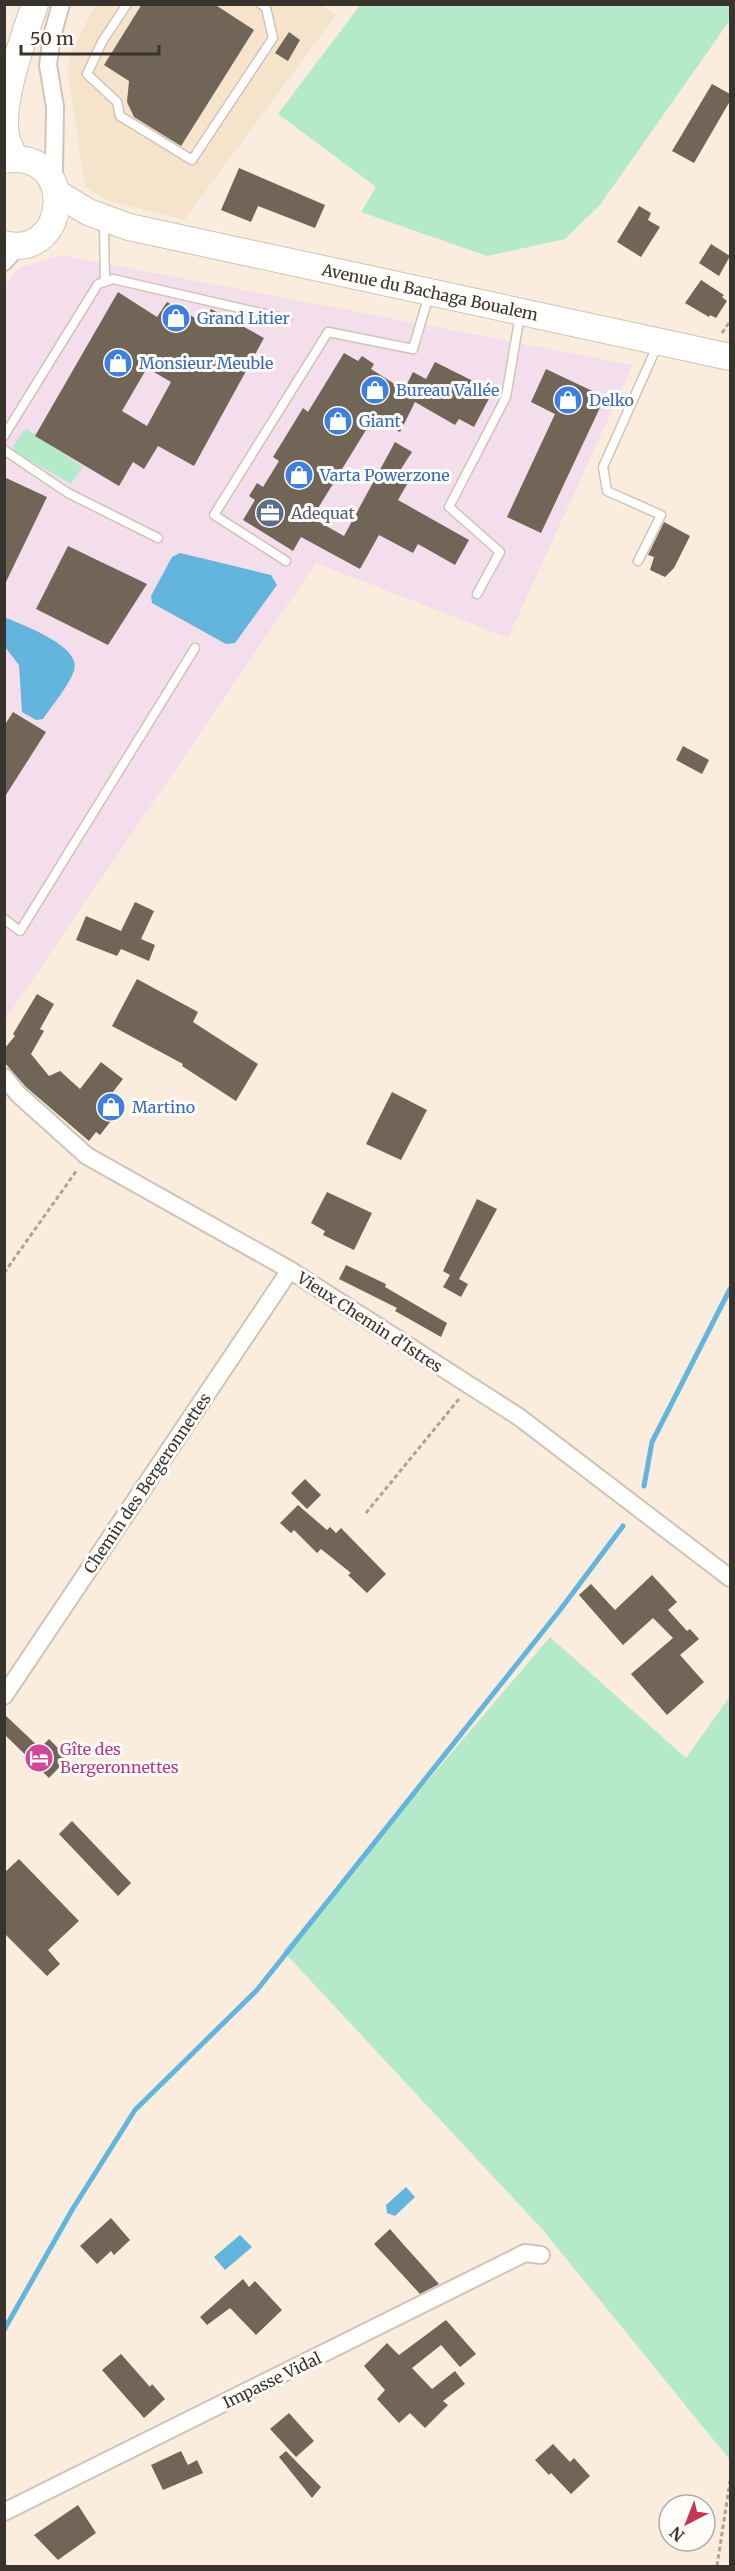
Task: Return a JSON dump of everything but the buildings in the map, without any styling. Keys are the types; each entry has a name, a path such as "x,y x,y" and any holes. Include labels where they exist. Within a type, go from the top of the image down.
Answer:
{"main road":[{"path":"35,4 10,82 5,108 5,135 16,160 42,168 55,186 88,212 117,227"},
{"path":"10,250 31,242 50,228 56,217 55,186"},
{"path":"50,228 117,227"},
{"name":"Avenue du Bachaga Boualem","path":"117,227 730,357"}],"street":[{"path":"55,186 53,135 55,107 48,65 52,36 61,4"},
{"path":"16,160 41,153 53,135"},
{"name":"Vieux Chemin d'Istres","path":"4,1077 18,1094 87,1156 290,1270 519,1417 730,1578"},
{"name":"Chemin des Bergeronnettes","path":"4,1696 290,1270"},
{"name":"Impasse Vidal","path":"4,2512 525,2253 541,2255"}],"lane":[{"path":"127,4 102,42 87,75 117,102 120,116 192,160 273,38 266,8 261,4"},
{"path":"105,282 117,227"},
{"path":"4,436 98,284 113,279 287,319"},
{"path":"286,561 214,516 328,332 413,349 430,292"},
{"path":"477,594 500,552 449,507 506,397 521,311"},
{"path":"638,561 661,515 607,491 603,467 659,341"},
{"path":"4,450 68,493 158,538"},
{"path":"4,919 20,931 195,648"}],"path":[{"path":"4,1273 87,1156"},
{"path":"366,1513 470,1386"},
{"path":"717,2566 730,2481"}],"shaded area":[{"path":"319,4 336,15 184,220 106,200 85,186 68,72 71,53 95,5"},
{"path":"61,255 633,365 508,638 316,563 5,1020 4,286 19,268"}],"green space":[{"path":"361,4 730,4 730,20 600,205 565,239 487,256 361,212 376,187 278,114"},
{"path":"27,429 83,467 71,484 14,451 13,446 23,431"},
{"path":"550,1637 686,1758 730,1696 730,2460 542,2229 283,1951"}],"water":[{"path":"180,553 271,575 277,585 235,643 226,644 152,603 151,596 172,557"},
{"path":"4,617 61,645 74,662 74,671 68,683 43,719 36,720 22,712 19,665 5,647"},
{"path":"406,2187 415,2197 395,2216 387,2213 386,2205"},
{"path":"240,2235 252,2247 225,2270 214,2257"}],"waterway":[{"path":"644,1486 652,1442 730,1289"},
{"path":"4,2330 72,2210 135,2110 257,1990 560,1610 623,1526"}],"place":[{"name":"Grand Litier","path":"176,318"},
{"name":"Monsieur Meuble","path":"118,363"},
{"name":"Bureau Vallée","path":"375,390"},
{"name":"Delko","path":"568,400"},
{"name":"Giant","path":"338,421"},
{"name":"Varta Powerzone","path":"299,475"},
{"name":"Adequat","path":"270,513"},
{"name":"Martino","path":"111,1107"},
{"name":"Gîte des Bergeronnettes","path":"39,1758"}]}
